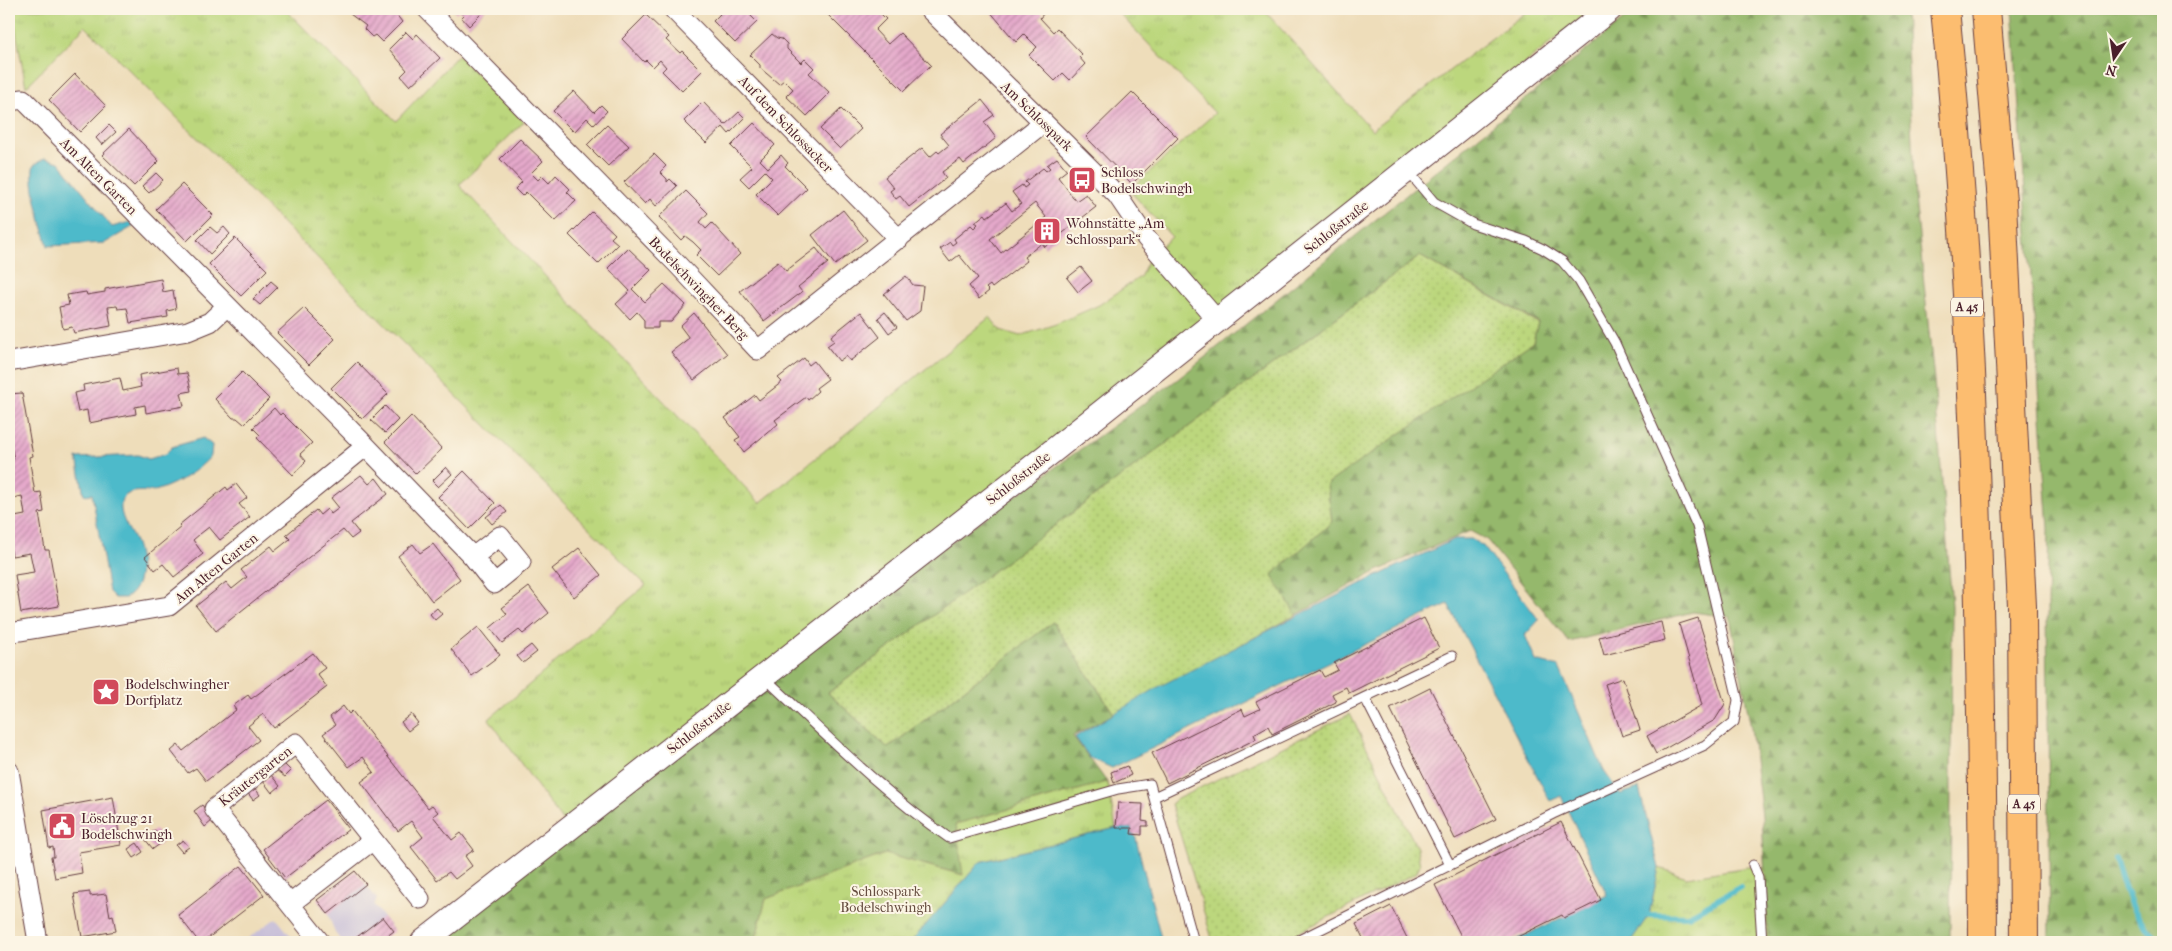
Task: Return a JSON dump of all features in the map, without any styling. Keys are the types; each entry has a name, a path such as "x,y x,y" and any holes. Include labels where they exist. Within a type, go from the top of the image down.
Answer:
{"highway":[{"name":"A 45","path":"1945,9 1962,222 1972,404 1980,666 1983,942"},
{"name":"A 45","path":"1986,9 2002,212 2022,606 2024,942"}],"street":[{"name":"Bodelschwingher Berg","path":"427,9 678,265 758,350 1043,124"},
{"name":"Auf dem Schlossacker","path":"673,9 898,239"},
{"name":"Am Schlosspark","path":"929,9 1043,124 1117,195 1146,238 1217,320"},
{"name":"Schloßstraße","path":"423,942 764,677 1610,9"},
{"name":"Am Alten Garten","path":"9,101 23,99 473,557"},
{"path":"9,362 188,331 210,322 227,306"},
{"name":"Am Alten Garten","path":"9,633 169,606 366,446"},
{"name":"Kräutergarten","path":"320,942 214,808 296,743 420,899"},
{"path":"9,771 38,942"},
{"path":"290,904 373,840"}],"lane":[{"path":"1296,942 1553,814 1705,745 1734,722 1738,700 1697,526 1615,343 1579,281 1562,261 1543,249 1526,241 1473,224 1434,202 1407,170"},
{"path":"1154,797 1452,656"},
{"path":"764,677 922,820 949,838 1118,789 1150,784 1194,942"},
{"path":"1365,698 1450,865"},
{"path":"1753,865 1758,877 1762,942"}],"shaded area":[{"path":"355,871 377,899 374,905 394,931 379,942 342,942 335,933 328,914 317,900"},
{"path":"276,918 296,942 244,942 250,937"}],"green space":[{"path":"12,9 285,9 396,121 458,55 524,122 459,185 760,503 990,317 1000,330 1020,336 1056,324 1099,305 1140,277 1151,255 1172,237 1129,190 1215,113 1115,9 1263,9 1372,130 1530,9 1593,9 568,829 489,719 646,585 85,26 26,87"},
{"path":"1637,9 1905,9 1915,197 1934,380 1952,606 1950,942 1768,942 1762,816 1751,728 1730,617 1693,612 1569,642 1487,540 1470,531 1377,571 1296,615 1272,575 1332,522 1327,484 1533,342 1538,322 1420,256 828,693 888,748 1053,622 1114,714 1073,736 1107,782 956,824 964,875 885,854 766,899 755,942 423,942 764,677 1178,379"},
{"path":"2012,9 2163,9 2163,942 2050,942 2047,605 2049,529"},
{"path":"1420,256 1538,323 1533,342 1273,575 1296,615 1114,714 1053,622 888,748 828,693"},
{"path":"1350,714 1417,848 1420,865 1416,873 1279,942 1213,942 1171,804 1177,799"},
{"name":"Schlosspark Bodelschwingh","path":"1107,782 1116,828 980,862 911,942 755,942 766,899 885,854 963,875 956,824"},
{"path":"1748,867 1765,868 1768,942 1630,942 1649,915 1659,868 1687,877"}],"water":[{"path":"45,158 59,162 112,227 130,222 134,226 105,243 48,246 33,182 34,165"},
{"path":"203,438 212,445 211,456 193,472 158,490 130,493 122,499 121,511 136,544 140,574 131,594 125,598 115,598 109,592 92,494 84,495 77,458 138,455 149,459 165,454 172,447"},
{"path":"1455,539 1471,539 1483,546 1539,620 1525,635 1536,661 1559,667 1604,771 1620,794 1639,788 1659,868 1649,915 1630,942 1512,942 1607,895 1561,796 1550,801 1448,604 1112,768 1090,758 1075,737 1160,686 1358,585"},
{"path":"1116,828 1132,828 1131,834 1135,835 1162,942 911,942 980,862"}],"building":[{"path":"356,9 392,9 402,22 382,42 375,35 372,37 364,29 366,26 350,14"},
{"path":"452,9 486,9 469,26 461,17 463,15 459,10 456,13"},
{"path":"715,9 744,9 757,22 735,43 713,21 720,14"},
{"path":"822,9 876,9 886,19 875,30 888,44 900,33 931,65 904,91"},
{"path":"988,9 1038,9 1043,14 1040,18 1053,32 1057,28 1082,54 1079,57 1085,64 1070,80 1063,73 1055,81 1029,55 1037,47 1024,34 1016,42"},
{"path":"646,15 669,37 666,40 680,53 682,51 702,71 682,91 662,71 666,67 660,60 653,67 646,60 644,62 622,39"},
{"path":"406,32 413,39 417,34 440,58 410,86 401,76 407,70 389,49"},
{"path":"772,34 787,44 787,49 801,63 805,59 814,68 809,73 830,93 807,116 786,96 793,89 784,80 779,84 760,68 760,65 750,55"},
{"path":"75,74 106,106 80,132 49,100"},
{"path":"574,91 594,112 601,105 607,111 594,125 587,118 574,132 553,111"},
{"path":"1132,92 1178,138 1132,184 1086,137"},
{"path":"982,100 994,115 984,122 996,138 964,164 960,159 942,172 946,178 909,207 900,196 896,199 890,191 894,188 885,177 922,148 930,157 937,151 939,153 949,145 940,134"},
{"path":"703,102 725,125 739,112 745,118 729,134 723,127 706,143 684,121"},
{"path":"841,109 861,129 840,149 820,129"},
{"path":"754,123 775,145 760,160 768,168 781,155 788,163 785,166 807,188 778,216 756,194 772,178 765,171 749,187 740,178 752,167 731,146"},
{"path":"109,125 116,132 102,145 96,138"},
{"path":"607,125 629,146 608,166 587,145"},
{"path":"129,129 159,161 134,186 102,155"},
{"path":"520,139 543,161 531,173 538,180 542,176 549,183 556,175 570,189 567,192 576,201 555,221 526,192 522,196 515,189 522,182 500,159"},
{"path":"654,154 666,166 660,172 667,179 667,182 670,179 677,186 656,206 650,199 645,204 624,182"},
{"name":"Wohnstätte „Am Schlosspark“","path":"1057,158 1067,170 1058,177 1076,201 1086,194 1096,207 1045,247 1042,243 1024,257 1027,261 992,288 990,285 986,288 989,291 979,299 969,286 978,278 959,255 950,262 940,249 950,242 952,245 956,242 954,239 971,225 974,228 978,224 975,222 985,214 987,217 1006,203 1012,211 1021,204 1012,192 1022,185 1024,188 1028,185 1025,182 1043,168 1046,171 1050,168 1047,165","holes":["1035,203 1046,217 1001,253 990,239"]},
{"path":"156,173 163,180 149,193 142,186"},
{"path":"182,184 213,215 187,241 156,209"},
{"path":"686,191 708,213 700,222 706,229 712,223 740,254 717,276 696,255 701,250 685,236 681,240 659,217"},
{"path":"843,210 867,240 835,265 812,235"},
{"path":"592,212 615,234 611,238 618,244 598,264 569,235"},
{"path":"210,227 217,233 224,227 230,234 210,254 197,240"},
{"path":"235,238 267,270 241,296 209,264"},
{"path":"628,248 651,270 632,289 645,302 664,284 686,305 671,322 658,322 658,328 644,328 644,320 637,312 630,319 616,304 630,291 608,268"},
{"path":"816,248 828,263 798,287 802,292 764,321 740,291 778,262 786,271"},
{"path":"1081,267 1092,281 1078,292 1067,278"},
{"path":"906,276 913,285 923,286 920,311 906,321 884,294"},
{"path":"161,279 163,292 173,290 176,309 167,311 168,317 130,323 127,308 108,307 111,326 74,333 72,327 63,329 59,307 69,305 67,295 86,292 87,295 105,292 105,289"},
{"path":"271,281 278,287 260,305 253,299"},
{"path":"304,308 335,339 309,365 277,333"},
{"path":"861,312 880,337 850,361 846,356 839,361 827,346 834,341 831,336"},
{"path":"885,312 897,327 889,333 878,318"},
{"path":"694,313 727,354 694,380 671,352 689,338 680,326"},
{"path":"804,358 809,365 814,361 828,379 816,388 818,391 808,400 806,397 775,420 778,424 744,452 735,440 740,437 725,418 755,395 759,400 782,382 778,378"},
{"path":"357,362 388,394 362,419 331,388"},
{"path":"177,368 178,374 187,373 191,391 181,393 184,406 146,413 145,405 135,407 136,414 89,423 87,410 78,412 74,393 84,391 83,385 120,378 123,391 141,387 139,375"},
{"path":"242,372 269,399 244,424 237,418 233,418 215,399"},
{"path":"22,393 33,456 29,457 35,493 41,492 44,512 39,513 45,550 49,550 59,606 21,613 15,575 34,572 30,553 12,556 9,540 9,518 25,515 22,496 9,499 9,460 14,459 9,438 9,394"},
{"path":"385,406 398,420 385,433 371,420"},
{"path":"274,408 280,415 282,413 312,443 300,454 306,461 293,475 257,438 260,435 253,428"},
{"path":"411,416 442,449 416,474 385,442"},
{"path":"446,467 452,474 438,487 432,481"},
{"path":"464,471 495,503 469,529 438,497"},
{"path":"361,475 369,484 376,478 388,494 351,523 359,533 351,539 343,530 216,631 196,606 226,582 232,589 247,577 241,570 271,546 275,551 290,539 286,535 316,510 320,515 327,509 331,514 339,508 331,498"},
{"path":"236,484 247,498 239,504 250,517 220,540 209,527 200,534 193,540 203,554 174,577 163,564 155,570 145,557 181,527 179,525 226,487 228,490"},
{"path":"501,505 507,512 492,524 486,517"},
{"path":"413,544 420,553 433,544 460,579 432,601 398,556"},
{"path":"579,548 601,575 574,597 552,569"},
{"path":"529,587 549,613 523,634 519,630 502,643 490,628 507,614 502,608"},
{"path":"437,608 442,614 435,620 430,614"},
{"path":"1424,618 1439,648 1349,693 1346,687 1332,694 1336,702 1272,734 1268,726 1254,734 1256,739 1167,783 1152,753 1242,709 1245,716 1260,709 1256,702 1320,670 1324,677 1338,670 1334,663"},
{"path":"1698,618 1725,704 1715,720 1656,754 1647,736 1702,705 1679,624"},
{"path":"1661,622 1665,640 1604,655 1599,637"},
{"path":"478,627 500,655 472,676 451,649"},
{"path":"531,645 537,652 523,663 517,656"},
{"path":"313,653 325,668 317,674 327,687 274,728 263,714 248,726 259,740 206,781 196,768 188,773 171,751 178,745 183,751 236,710 233,706 248,695 251,699"},
{"path":"1623,678 1640,730 1622,736 1605,684"},
{"path":"1430,688 1496,819 1455,839 1390,708"},
{"path":"343,706 349,714 352,711 428,808 432,805 438,812 433,816 452,840 461,833 474,850 465,856 472,866 455,879 449,872 437,880 411,847 423,837 411,821 398,831 361,782 374,772 363,757 349,767 323,734 335,725 330,717"},
{"path":"411,714 418,723 408,731 401,722"},
{"path":"284,764 291,771 285,777 276,770"},
{"path":"1127,766 1131,775 1114,783 1111,772"},
{"path":"271,775 280,786 272,793 263,781"},
{"path":"254,787 260,795 253,800 247,792"},
{"path":"113,797 121,845 79,852 82,873 55,878 51,857 54,857 53,847 49,848 43,810"},
{"path":"326,800 349,829 285,878 263,849"},
{"path":"1118,803 1143,804 1142,821 1148,822 1148,826 1142,826 1142,835 1131,834 1132,828 1116,828"},
{"path":"202,805 213,820 205,827 194,811"},
{"path":"1561,822 1601,900 1564,918 1562,915 1507,942 1464,942 1435,885"},
{"path":"155,830 164,841 153,849 144,838"},
{"path":"183,840 189,847 182,852 176,845"},
{"path":"137,843 143,852 134,858 128,849"},
{"path":"241,866 264,895 203,942 199,942 178,915"},
{"path":"355,871 366,884 328,914 317,900"},
{"path":"90,892 90,896 106,894 110,916 113,915 116,931 82,937 74,894"},
{"path":"1391,906 1409,942 1365,942 1356,924"},
{"path":"383,917 394,931 379,942 354,942 353,940"}],"waterway":[{"path":"2115,859 2137,916 2144,926 2163,942"},
{"path":"1649,915 1688,916 1741,887"}],"place":[{"name":"Schloss Bodelschwingh","path":"1082,180"},
{"name":"Wohnstätte „Am Schlosspark“","path":"1047,231"},
{"name":"Bodelschwingher Dorfplatz","path":"106,692"},
{"name":"Löschzug 21 Bodelschwingh","path":"62,826"}]}
